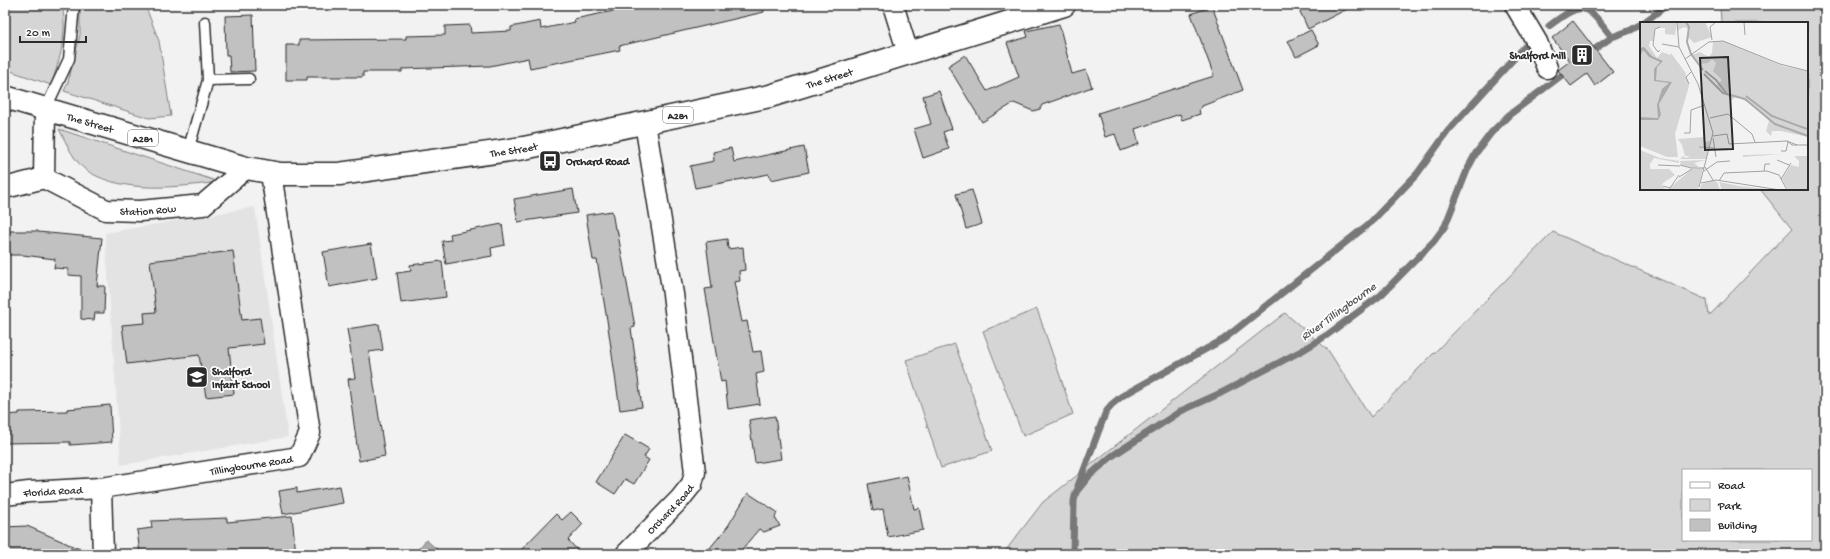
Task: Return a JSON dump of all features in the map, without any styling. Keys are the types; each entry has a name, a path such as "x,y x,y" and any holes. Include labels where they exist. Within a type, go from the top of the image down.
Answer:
{"main road":[{"name":"The Street","path":"5,97 246,168 271,173 339,174 524,148 770,96 1064,5"}],"street":[{"path":"893,5 908,53"},
{"path":"1515,5 1537,42 1547,68"},
{"path":"5,188 44,178 45,110"},
{"name":"Orchard Road","path":"626,554 680,499 692,484 695,472 673,294 645,122"},
{"name":"Station Row","path":"44,178 106,210 140,211 203,205 246,168"},
{"name":"Tillingbourne Road","path":"102,488 299,457 310,433 271,173"},
{"path":"102,488 103,554"},
{"name":"Florida Road","path":"5,495 29,492 102,488"}],"lane":[{"path":"45,110 69,59 74,5"},
{"path":"188,151 208,80 205,22"},
{"path":"208,80 249,79"}],"shaded area":[{"name":"Shalford Infant School","path":"255,207 288,437 121,465 105,233"},
{"path":"426,540 443,554 414,554"}],"green space":[{"path":"5,5 62,5 64,15 64,36 60,56 51,85 5,69"},
{"path":"80,5 145,5 159,41 171,116 149,118 64,91 68,82 80,35"},
{"path":"1720,5 1825,5 1825,554 1003,554 1043,502 1285,313 1328,350 1371,417 1553,232 1707,300 1709,316 1792,229 1761,190 1808,190 1808,22 1721,22"},
{"path":"59,129 219,182 170,187 119,184 89,172 79,164 71,153"},
{"path":"1037,309 1073,414 1023,436 983,331"},
{"path":"955,344 992,451 941,468 906,360"}],"building":[{"path":"643,5 763,5 764,12 619,46 620,50 530,68 528,58 490,66 402,69 402,72 363,72 363,77 307,77 307,80 286,80 286,45 299,45 299,40 406,39 406,36 445,35 445,26 470,25 471,33 511,31 511,27 540,21 541,29 575,22 574,19"},
{"path":"1297,5 1355,5 1308,29"},
{"path":"1212,6 1243,90 1202,106 1199,109 1200,114 1182,120 1180,114 1135,129 1139,144 1121,151 1115,134 1105,137 1098,113 1214,76 1191,14"},
{"path":"253,15 255,71 230,72 229,55 226,55 225,16"},
{"name":"Shalford Mill","path":"1573,21 1613,72 1595,86 1587,74 1571,86 1558,70 1570,61 1552,38"},
{"path":"1059,24 1072,74 1086,70 1092,87 1042,105 1040,109 1033,111 1014,103 982,122 948,66 965,55 987,91 1019,77 1007,43 1028,37 1026,31"},
{"path":"1311,30 1319,45 1296,57 1288,41"},
{"path":"939,91 952,129 943,132 949,149 923,158 914,129 931,124 923,96"},
{"path":"804,147 809,172 771,180 769,174 695,188 690,166 714,161 713,152 731,148 734,162"},
{"path":"573,189 577,213 518,222 514,199"},
{"path":"972,190 982,224 966,229 956,194"},
{"path":"612,211 615,229 617,229 635,327 631,328 642,407 620,410 597,260 593,260 586,215"},
{"path":"502,224 505,245 491,248 492,256 446,264 442,241 451,240 450,234"},
{"path":"5,231 38,231 102,238 97,286 105,286 104,313 95,313 94,320 81,319 81,276 68,275 68,269 54,268 55,259 23,255 5,255"},
{"path":"727,239 728,249 743,247 745,270 739,271 740,281 734,282 742,322 747,321 753,352 761,351 764,372 756,374 760,404 728,409 725,381 721,382 705,289 712,288 706,242"},
{"path":"371,244 377,278 329,287 323,252"},
{"path":"233,251 242,320 260,318 264,344 229,348 234,394 206,397 199,355 127,364 122,325 145,323 144,313 156,312 150,261"},
{"path":"442,261 446,297 401,303 397,273 411,271 410,265"},
{"path":"379,324 383,350 369,352 385,456 359,461 348,379 355,378 347,329"},
{"path":"110,405 112,442 70,445 70,442 5,443 5,415 19,414 19,412 67,411 67,409"},
{"path":"775,416 781,459 755,463 749,420"},
{"path":"625,435 649,449 644,457 649,460 634,484 625,479 615,494 596,482"},
{"path":"907,476 914,509 919,508 923,530 888,537 883,509 873,511 868,484"},
{"path":"340,486 343,503 283,514 279,491 297,488 297,493"},
{"path":"748,493 777,512 775,518 780,526 764,532 759,529 738,554 705,554 728,526"},
{"path":"571,512 583,524 568,540 581,554 517,554 556,514 562,520"},
{"path":"292,516 296,554 140,554 137,530 152,528 151,521 227,518 227,522"},
{"path":"27,526 91,554 5,554 5,527"}],"waterway":[{"name":"River Tillingbourne","path":"1644,22 1667,5"},
{"path":"1549,26 1570,12 1577,9 1584,9 1596,17 1612,37"},
{"name":"River Tillingbourne","path":"1595,49 1612,37 1631,30 1640,25"},
{"path":"1078,486 1105,414 1111,405 1122,396 1224,339 1370,223 1417,174 1448,131 1528,43"},
{"name":"River Tillingbourne","path":"1073,554 1074,501 1076,492 1089,476 1112,456 1181,411 1221,393 1303,350 1327,335 1381,295 1434,241 1445,226 1468,168 1476,153 1491,133 1509,115 1562,75"}],"place":[{"name":"Shalford Mill","path":"1582,55"},
{"name":"Orchard Road","path":"550,161"},
{"name":"Shalford Infant School","path":"197,377"}]}
